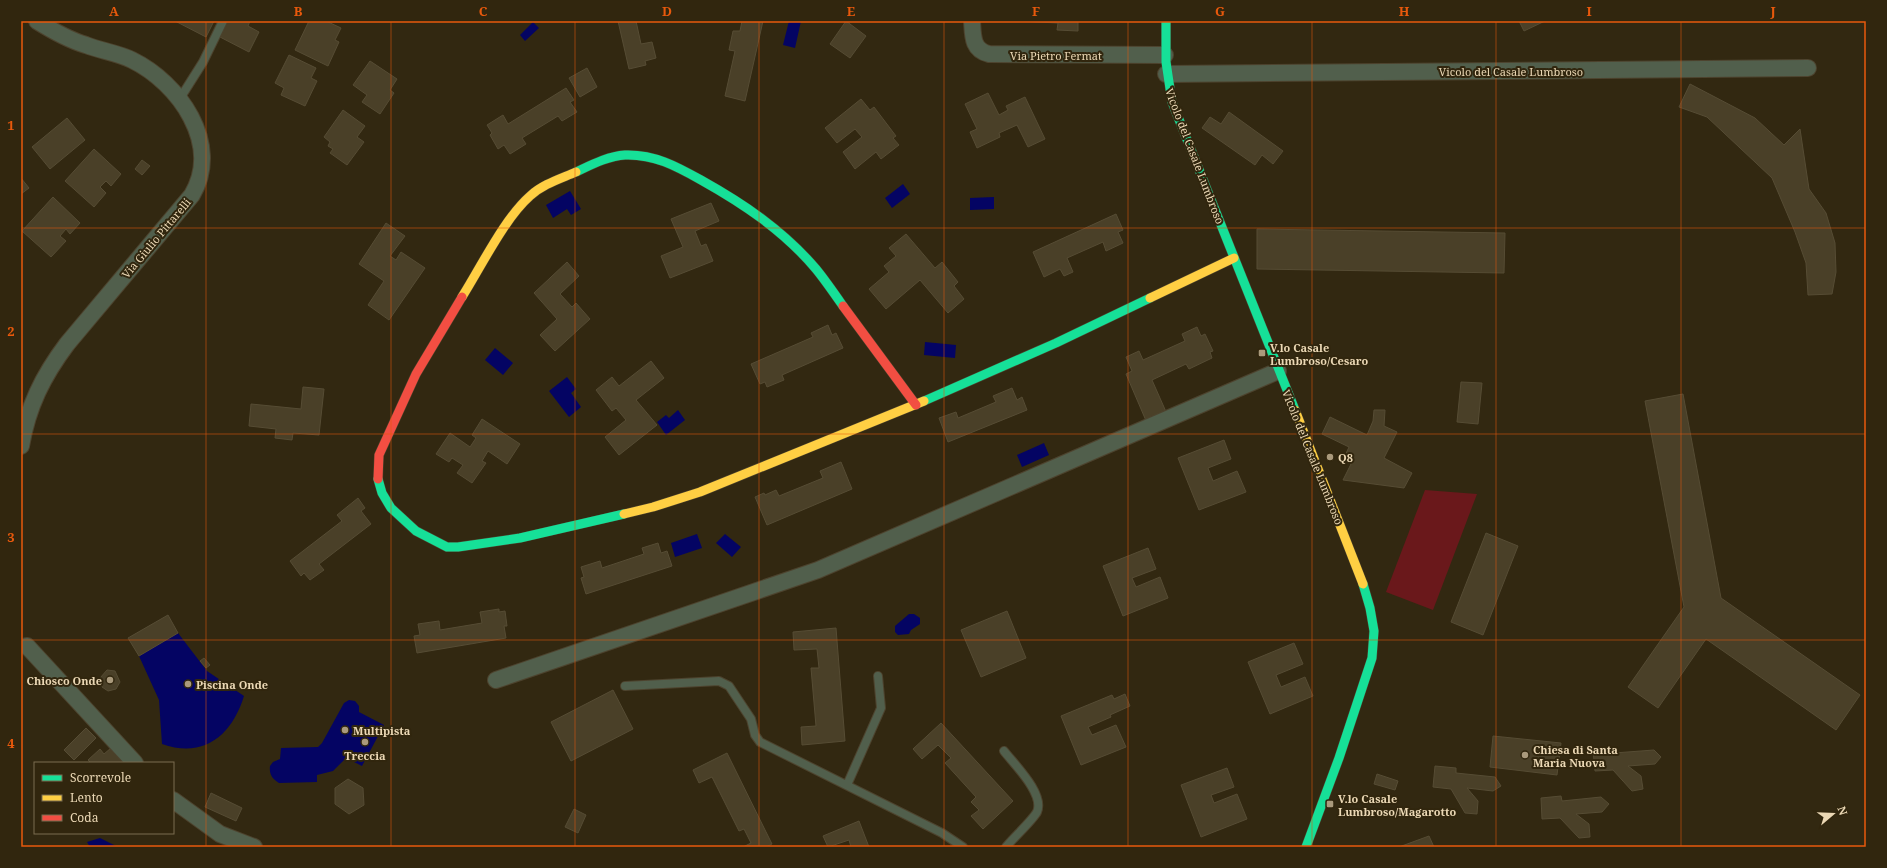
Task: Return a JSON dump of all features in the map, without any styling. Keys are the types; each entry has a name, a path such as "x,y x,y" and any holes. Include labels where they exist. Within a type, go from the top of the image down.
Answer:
{"street":[{"name":"Via Giulio Pittarelli","path":"21,446 26,421 38,389 57,356 179,212 196,186 202,166 201,145 193,121 179,100 155,75 137,63 68,38 37,21"},
{"name":"Via Pietro Fermat","path":"972,21 975,46 980,51 989,54 1164,56"},
{"name":"Vicolo del Casale Lumbroso","path":"1166,21 1164,56 1172,102 1358,570 1369,605 1374,634 1373,652 1368,673 1306,847"},
{"name":"Vicolo del Casale Lumbroso","path":"1166,74 1808,68"},
{"path":"916,404 816,269 782,234 738,200 671,163 646,156 622,155 608,158 548,184 532,195 515,211 438,335 416,374 379,455 377,477 384,499 407,524 419,533 441,545 458,547 520,538 668,503 700,492 916,404 1056,343 1234,258"},
{"path":"496,680 818,570 1278,370"},
{"path":"26,646 134,762"},
{"path":"174,801 220,834 254,847"}],"lane":[{"path":"179,100 203,62 223,21"},
{"path":"847,785 881,708 878,676"},
{"path":"625,686 719,681 724,683 729,686 751,719 755,735 760,742 942,833 963,847"},
{"path":"1004,751 1036,793 1038,803 1036,812 1006,847"}],"shaded area":[{"path":"789,21 801,21 795,48 783,45"},
{"path":"533,22 539,28 525,41 520,35"},
{"path":"903,184 910,194 892,208 885,198"},
{"path":"570,191 581,209 571,215 567,209 553,218 546,205"},
{"path":"994,197 994,209 970,210 970,198"},
{"path":"925,342 956,345 955,358 924,355"},
{"path":"495,348 513,363 503,375 485,360"},
{"path":"567,377 576,389 571,393 581,407 569,417 549,391"},
{"path":"678,410 685,420 666,435 657,422 666,415 669,418"},
{"path":"1044,443 1049,455 1022,467 1017,455"},
{"path":"1425,490 1477,494 1433,610 1386,592"},
{"path":"697,534 702,548 675,557 671,543"},
{"path":"725,534 741,547 732,557 716,543"},
{"path":"909,614 914,614 920,618 920,624 911,630 909,634 898,635 895,632 895,626"},
{"name":"Piscina Onde","path":"178,633 207,671 244,696 239,710 224,732 203,746 191,748 177,748 162,744 159,700 139,656"},
{"name":"Multipista","path":"349,700 355,701 359,706 359,712 384,725 362,766 346,758 333,771 317,775 317,782 279,783 274,780 271,774 270,766 273,762 280,759 281,748 318,747 322,743 344,703"},
{"path":"100,838 118,847 90,847 87,842"}],"building":[{"path":"175,21 214,21 206,37"},
{"path":"225,21 250,21 248,26 259,32 249,52 218,36"},
{"path":"309,21 326,21 341,28 335,40 339,42 328,66 295,50"},
{"path":"618,21 636,21 641,44 652,42 656,58 645,61 646,65 629,69"},
{"path":"742,21 763,21 745,101 725,96 735,51 729,50 733,31 740,31"},
{"path":"846,21 866,36 850,58 830,44"},
{"path":"1017,21 1078,21 1078,31 1057,30 1058,23"},
{"path":"1519,21 1545,21 1524,31"},
{"path":"289,55 316,68 311,78 317,81 305,106 281,95 284,88 275,83"},
{"path":"370,61 397,79 390,90 394,93 380,114 362,102 367,95 353,85"},
{"path":"587,68 597,87 580,97 569,78"},
{"path":"1690,84 1755,118 1784,145 1800,129 1809,189 1826,213 1835,243 1836,272 1832,294 1808,295 1806,263 1795,232 1772,178 1707,117 1679,107"},
{"path":"566,88 574,100 570,102 577,112 562,121 558,116 522,138 526,144 510,154 504,145 498,149 490,135 492,133 487,125 503,115 508,124"},
{"path":"988,93 999,115 1008,110 1006,106 1025,97 1045,139 1028,147 1017,125 999,133 1000,137 977,148 970,132 977,129 965,104"},
{"path":"861,99 870,110 874,107 896,136 893,138 899,145 881,159 876,152 855,169 843,152 862,137 855,129 837,143 825,128"},
{"path":"343,110 365,126 357,137 364,142 347,165 330,153 333,149 328,146 330,142 324,137"},
{"path":"1229,112 1283,151 1273,164 1262,155 1255,165 1202,128 1210,117 1221,124"},
{"path":"67,118 85,140 50,169 32,147"},
{"path":"94,149 121,174 111,186 106,181 100,187 106,193 94,207 65,181"},
{"path":"142,160 150,166 142,175 135,169"},
{"path":"21,178 29,188 21,194"},
{"path":"53,197 80,223 70,234 66,229 60,236 66,241 51,257 22,231"},
{"path":"711,203 719,221 695,231 701,246 706,244 713,261 670,278 661,256 683,247 671,219"},
{"path":"1116,214 1123,230 1118,232 1123,243 1106,251 1103,242 1067,258 1073,272 1064,276 1060,269 1044,277 1033,252"},
{"path":"386,223 405,236 390,256 396,260 401,252 425,268 389,320 368,305 384,281 359,264"},
{"path":"1257,229 1505,233 1504,273 1257,269"},
{"path":"906,234 935,268 942,262 958,282 954,286 964,299 948,313 920,280 886,309 869,289 889,272 884,266 896,256 889,248"},
{"path":"567,262 579,276 560,294 572,307 576,303 590,319 555,351 540,335 557,319 534,293"},
{"path":"828,325 832,335 836,333 843,348 782,375 784,380 767,387 765,382 760,384 751,364 813,337 811,333"},
{"path":"1197,327 1201,336 1205,334 1213,351 1210,352 1212,358 1189,369 1186,364 1152,380 1167,414 1147,423 1126,374 1132,371 1126,357 1139,351 1143,360 1185,341 1182,334"},
{"path":"651,361 664,378 636,400 657,425 619,455 605,437 626,420 616,408 612,411 596,390 612,377 619,386"},
{"path":"1461,382 1482,383 1478,424 1457,422"},
{"path":"303,387 324,389 319,435 293,433 292,440 275,438 276,429 249,426 251,404 301,409"},
{"path":"1012,388 1017,400 1022,397 1027,410 948,442 939,418 956,412 958,418 996,402 993,396"},
{"path":"1683,394 1721,598 1860,695 1836,730 1706,639 1658,708 1628,687 1684,607 1645,401"},
{"path":"1374,410 1385,410 1384,426 1397,432 1384,458 1412,473 1404,488 1343,480 1351,464 1343,460 1349,447 1322,434 1330,417 1367,435 1373,421"},
{"path":"482,419 520,444 507,464 488,451 482,461 486,463 472,483 457,473 463,465 452,458 449,462 436,454 450,433 470,447 476,438 472,435"},
{"path":"1224,440 1231,459 1208,468 1213,481 1237,471 1246,492 1199,510 1178,458"},
{"path":"841,462 852,489 767,525 755,497 764,493 765,495 776,490 779,496 823,478 820,471"},
{"path":"358,498 365,508 361,511 371,524 319,564 324,570 310,580 304,573 301,576 290,561 342,521 337,515"},
{"path":"1486,533 1518,546 1483,635 1451,622"},
{"path":"658,543 661,553 667,551 672,566 586,594 581,578 584,577 581,567 600,561 602,568 644,554 642,548"},
{"path":"1148,548 1156,569 1132,578 1136,587 1160,577 1168,598 1123,616 1103,566"},
{"path":"499,609 499,612 505,611 507,626 504,626 506,638 417,653 414,636 420,635 418,624 439,621 440,630 482,623 480,612"},
{"path":"1007,611 1026,658 981,677 961,630"},
{"path":"168,615 178,633 139,656 128,638"},
{"path":"836,628 845,741 802,745 801,727 816,726 811,668 819,668 817,649 794,650 793,632"},
{"path":"1294,643 1303,664 1276,675 1281,687 1305,677 1313,696 1270,714 1248,662"},
{"path":"204,658 210,665 206,668 200,661"},
{"name":"Chiosco Onde","path":"107,670 115,671 120,682 116,689 108,691 102,687 100,678"},
{"path":"613,690 633,729 571,761 551,722"},
{"path":"1125,694 1130,706 1110,715 1111,717 1088,727 1092,735 1116,725 1126,747 1081,765 1061,716 1112,695 1114,699"},
{"path":"941,723 1013,801 983,829 971,816 979,810 971,802 976,797 945,763 951,758 938,745 922,759 913,749"},
{"path":"86,728 96,738 74,760 64,750"},
{"name":"Chiesa di Santa Maria Nuova","path":"1493,736 1561,743 1557,775 1490,767"},
{"path":"111,748 123,762 90,762 88,760 100,749 104,754"},
{"path":"1614,748 1614,753 1654,750 1661,757 1655,764 1628,766 1641,776 1643,789 1632,791 1613,770 1595,771 1593,750"},
{"path":"727,753 772,844 766,847 743,847 751,843 744,829 739,831 712,777 699,783 693,770"},
{"path":"1435,766 1456,768 1456,773 1495,777 1501,786 1493,791 1467,788 1478,801 1477,814 1465,813 1451,789 1433,787"},
{"path":"1227,768 1234,787 1211,795 1214,803 1237,794 1247,819 1201,837 1181,785"},
{"path":"1377,774 1398,781 1395,790 1374,784"},
{"path":"348,779 363,788 364,805 349,814 335,804 335,788"},
{"path":"211,793 242,808 236,821 205,807"},
{"path":"1561,796 1562,801 1601,797 1609,804 1602,812 1576,814 1589,824 1590,837 1579,838 1560,818 1542,819 1541,798"},
{"path":"574,809 586,815 578,833 565,827"},
{"path":"859,821 869,847 851,847 849,840 828,847 823,836"},
{"path":"1429,836 1434,847 1399,847"}],"traffic: fast":[{"path":"1166,21 1166,62 1172,102 1295,410"},
{"path":"576,172 606,159 625,155 636,155 655,159 683,170 733,199 777,230 804,255 843,306"},
{"path":"924,401 1056,343 1150,298"},
{"path":"378,479 382,493 391,508 416,531 447,547 458,547 520,538 624,514"},
{"path":"1306,847 1339,758 1372,658 1374,631 1370,608 1363,584"}],"traffic: slow":[{"path":"462,297 493,244 520,206 540,188 576,172"},
{"path":"1150,298 1234,258"},
{"path":"624,514 653,507 700,492 924,401"},
{"path":"1295,410 1363,584"}],"traffic: jam":[{"path":"378,479 379,455 416,374 462,297"},
{"path":"843,306 916,405"}],"place":[{"name":"V.lo Casale Lumbroso/Cesaro","path":"1262,353"},
{"name":"Q8","path":"1330,457"},
{"name":"Chiosco Onde","path":"110,680"},
{"name":"Piscina Onde","path":"188,684"},
{"name":"Multipista","path":"345,730"},
{"name":"Treccia","path":"365,742"},
{"name":"Chiesa di Santa Maria Nuova","path":"1525,755"},
{"name":"V.lo Casale Lumbroso/Magarotto","path":"1330,804"}]}
